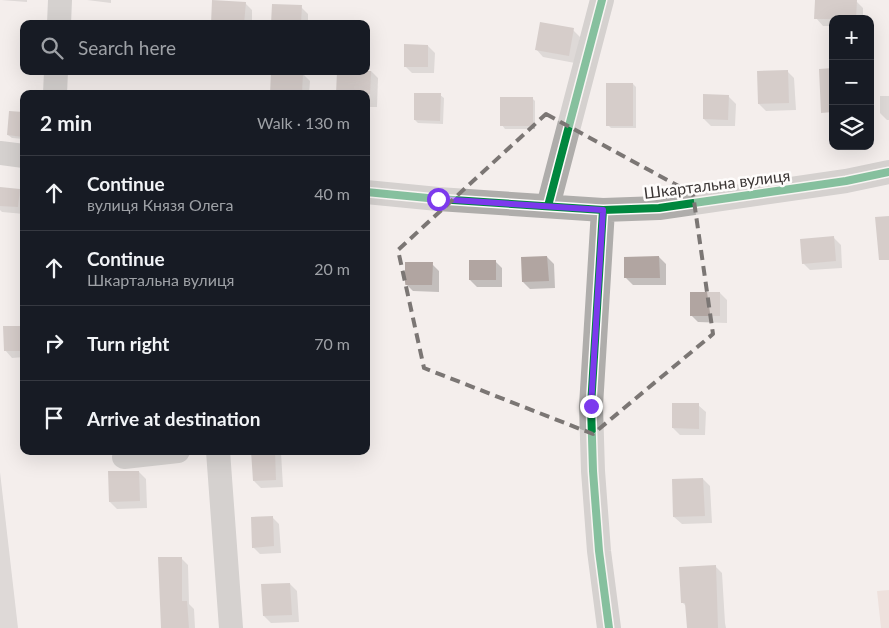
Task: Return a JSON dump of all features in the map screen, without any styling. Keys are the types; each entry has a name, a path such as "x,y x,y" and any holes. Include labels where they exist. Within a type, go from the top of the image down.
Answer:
{"street":[{"path":"59,20 60,0"},
{"path":"548,206 602,0"},
{"path":"55,90 56,75"},
{"path":"0,153 20,156"},
{"name":"Шкартальна вулиця","path":"370,192 603,210 659,208 846,181 889,172"},
{"path":"603,210 591,406 599,551 608,628"},
{"path":"124,457 142,455"},
{"path":"218,455 231,628"}],"highlighted area":[{"path":"546,114 693,194 713,334 593,434 424,368 398,250"}],"shaded area":[{"path":"889,590 889,628 881,628 877,591"}],"building":[{"path":"212,0 246,2 244,20 211,20"},
{"path":"815,0 857,0 856,15 829,15 829,19 814,19"},
{"path":"272,4 302,5 301,20 271,20"},
{"path":"540,22 574,28 569,56 535,50"},
{"path":"404,44 428,45 428,67 404,67"},
{"path":"829,68 829,112 821,113 819,69"},
{"path":"788,70 789,103 758,104 757,71"},
{"path":"371,71 370,94 370,90 336,90 337,75 370,75"},
{"path":"271,75 303,75 302,90 270,90"},
{"path":"606,83 633,83 633,126 606,126"},
{"path":"414,93 441,93 440,121 414,120"},
{"path":"703,94 729,95 728,120 703,119"},
{"path":"500,97 533,97 533,126 500,126"},
{"path":"9,111 20,112 20,137 7,135"},
{"path":"0,187 20,189 18,207 0,206"},
{"path":"889,216 889,260 879,260 875,217"},
{"path":"834,236 836,261 802,264 800,239"},
{"path":"547,256 549,281 522,282 521,257"},
{"path":"659,256 660,278 624,278 624,257"},
{"path":"469,260 496,260 496,280 469,280"},
{"path":"405,262 433,262 432,285 405,285"},
{"path":"690,292 720,292 720,316 690,316"},
{"path":"3,326 20,326 20,351 4,351"},
{"path":"672,403 699,403 699,429 672,428"},
{"path":"251,455 275,455 276,480 253,481"},
{"path":"108,471 139,471 140,501 109,502"},
{"path":"703,478 705,516 673,517 672,479"},
{"path":"273,516 274,546 252,548 251,517"},
{"path":"158,557 182,557 182,601 187,601 189,628 161,628"},
{"path":"716,565 718,628 687,628 685,603 681,603 679,567"},
{"path":"290,583 292,615 263,616 261,584"}],"cycle path":[{"path":"548,206 602,0"},
{"path":"370,192 603,210 659,208 846,181 889,172"},
{"path":"603,210 591,406 593,471 599,551 609,628"}],"route":[{"path":"438,199 603,210 591,406"}]}
